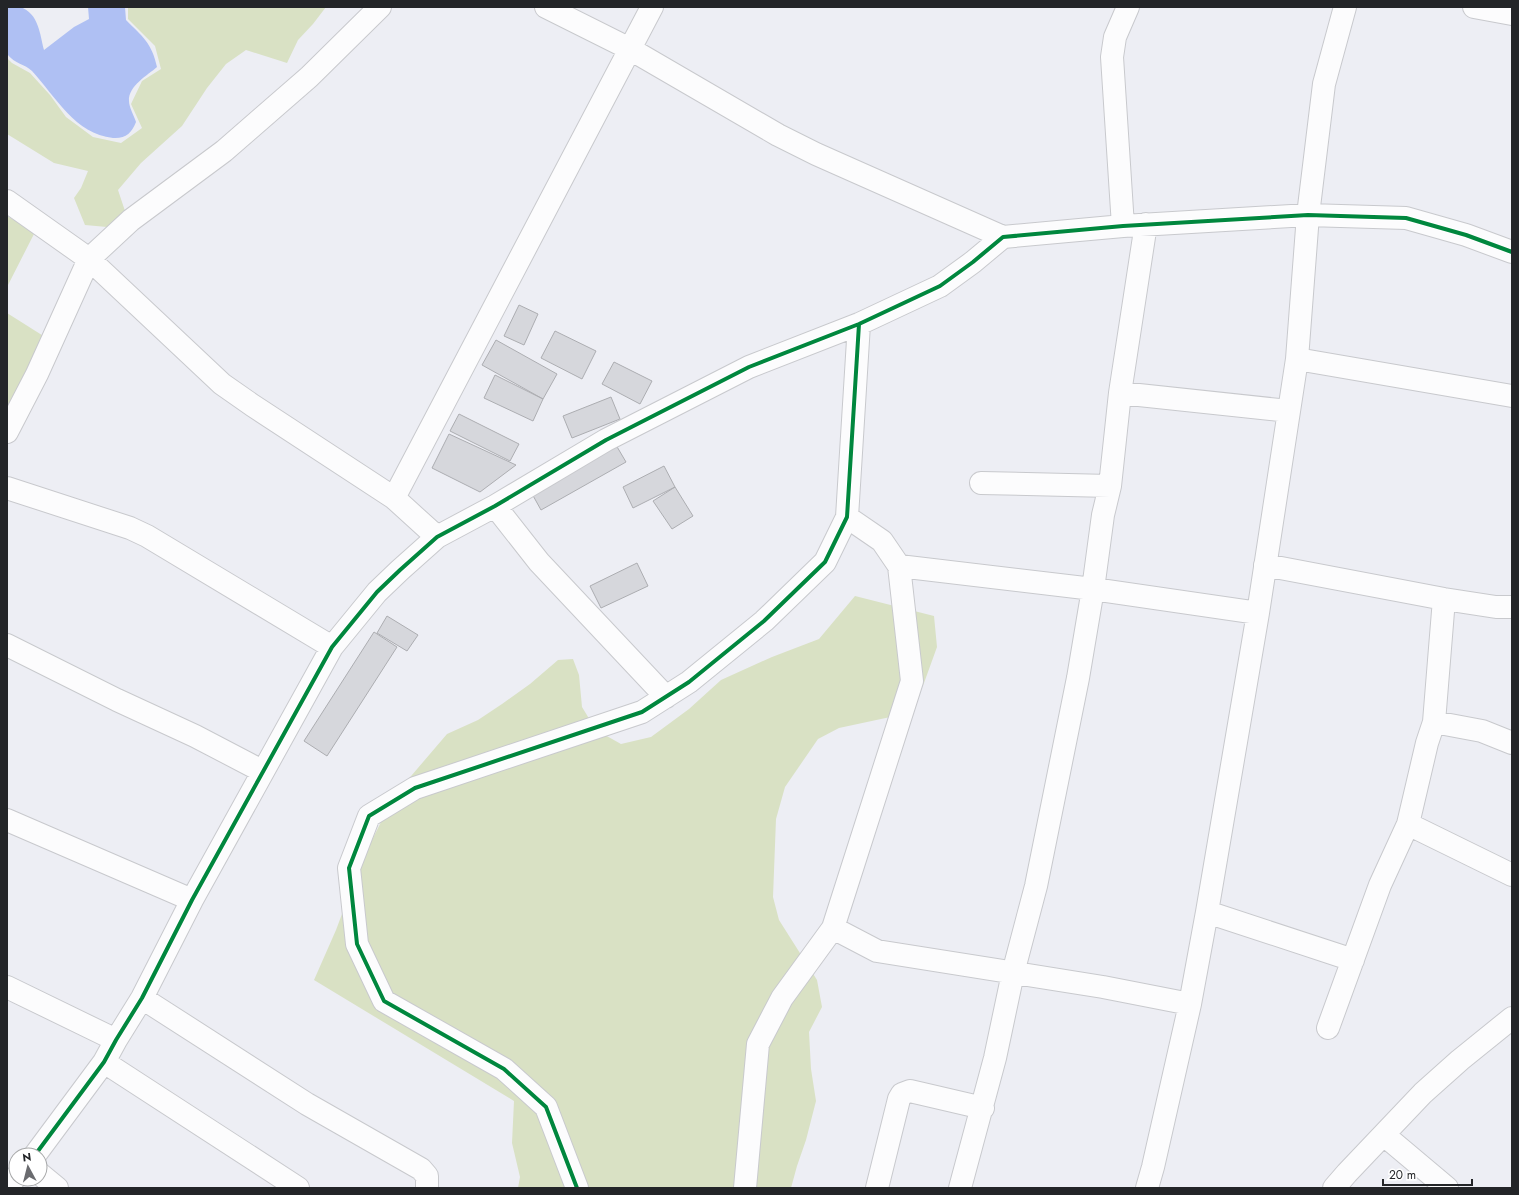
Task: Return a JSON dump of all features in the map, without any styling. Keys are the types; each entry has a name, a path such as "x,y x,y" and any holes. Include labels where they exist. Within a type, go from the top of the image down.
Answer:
{"street":[{"path":"7,432 37,374 89,259 131,220 224,151 309,77 380,7"},
{"path":"546,7 630,49 778,135 816,154 1003,237 1146,224 1308,215 1406,218 1466,235 1512,252"},
{"path":"394,498 652,7"},
{"path":"1123,226 1112,57 1115,37 1128,7"},
{"path":"1147,1188 1190,1004 1208,912 1258,613 1297,360 1308,215 1324,84 1345,7"},
{"path":"1474,7 1512,14"},
{"path":"7,201 89,259 222,384 394,498 437,537"},
{"path":"960,1188 983,1108 1013,973 1036,886 1078,678 1093,589 1103,515 1110,486 1120,393 1146,224"},
{"path":"40,1147 104,1062 142,998 192,900 262,771 332,647 377,592 400,570 437,537 495,506 606,440 749,366 859,324 940,286 973,262 1003,237"},
{"path":"577,1188 546,1107 504,1069 384,1001 357,944 349,868 369,816 415,788 642,712 689,682 764,620 825,562 847,517 859,324"},
{"path":"1297,360 1512,396"},
{"path":"1120,393 1289,411"},
{"path":"981,483 1110,486"},
{"path":"7,488 130,528 147,536 332,647"},
{"path":"495,506 539,562 666,697"},
{"path":"745,1188 758,1044 782,998 833,928 912,681 899,566 882,541 847,517"},
{"path":"1265,565 1444,599 1496,607 1512,607"},
{"path":"899,566 1093,589 1258,613"},
{"path":"1328,1028 1380,885 1408,824 1426,743 1434,722 1444,599"},
{"path":"7,645 117,700 195,736 262,771"},
{"path":"1434,722 1482,731 1512,743"},
{"path":"7,820 192,900"},
{"path":"1408,824 1512,875"},
{"path":"1208,912 1353,960"},
{"path":"833,928 877,951 1103,987 1190,1004"},
{"path":"7,987 116,1040"},
{"path":"142,998 307,1104 421,1169 427,1176 427,1188"},
{"path":"1334,1188 1346,1173 1384,1135 1422,1093 1512,1018"},
{"path":"104,1062 298,1188"},
{"path":"877,1188 899,1099 902,1094 910,1091 983,1108"},
{"path":"1384,1135 1447,1188"},
{"path":"48,1181 57,1188"}],"green space":[{"path":"128,7 326,7 298,40 287,63 246,50 226,64 207,88 182,126 141,163 118,190 125,211 107,227 85,225 74,198 81,188 88,171 54,163 7,134 7,58 12,63 30,73 50,95 66,117 93,137 121,143 142,128 131,104 142,81 161,69 155,46 128,19"},
{"path":"7,216 35,232 7,287"},
{"path":"7,313 45,337 7,443"},
{"path":"855,596 934,616 937,647 924,683 909,713 839,728 818,739 785,787 776,819 773,897 779,920 817,980 822,1007 809,1032 811,1069 816,1101 791,1188 518,1188 520,1177 512,1143 514,1101 314,980 336,930 363,858 394,796 447,734 478,720 502,704 530,684 558,660 573,659 579,675 582,707 596,730 621,744 651,737 689,709 721,680 772,657 819,639"}],"water":[{"path":"7,7 20,7 31,14 38,25 44,50 74,27 89,19 88,7 125,7 126,20 146,40 157,67 139,81 132,90 129,101 136,122 128,134 113,138 88,130 67,113 32,71 7,54"}],"building":[{"path":"519,305 538,314 524,345 504,336"},
{"path":"555,331 596,351 582,379 541,358"},
{"path":"496,340 557,374 543,399 482,365"},
{"path":"614,362 652,381 640,404 602,384"},
{"path":"495,375 543,399 533,421 484,398"},
{"path":"611,397 620,419 572,438 563,416"},
{"path":"459,414 519,444 510,461 450,431"},
{"path":"449,434 516,465 480,492 432,468"},
{"path":"616,445 626,462 541,510 531,492"},
{"path":"664,466 675,487 633,508 623,487"},
{"path":"675,487 693,516 672,529 653,501"},
{"path":"637,563 648,586 601,608 590,586"},
{"path":"387,616 418,635 407,651 377,633"},
{"path":"374,632 397,647 327,756 304,741"}],"cycle path":[{"path":"41,1147 104,1062 142,998 192,900 332,647 377,592 437,537 495,506 606,440 749,367 859,324 940,286 973,262 1003,237 1123,226 1308,215 1406,218 1466,235 1512,252"},
{"path":"577,1188 546,1107 504,1069 384,1001 357,944 349,868 369,816 415,788 642,712 689,682 764,621 825,562 847,517 859,324"}]}
